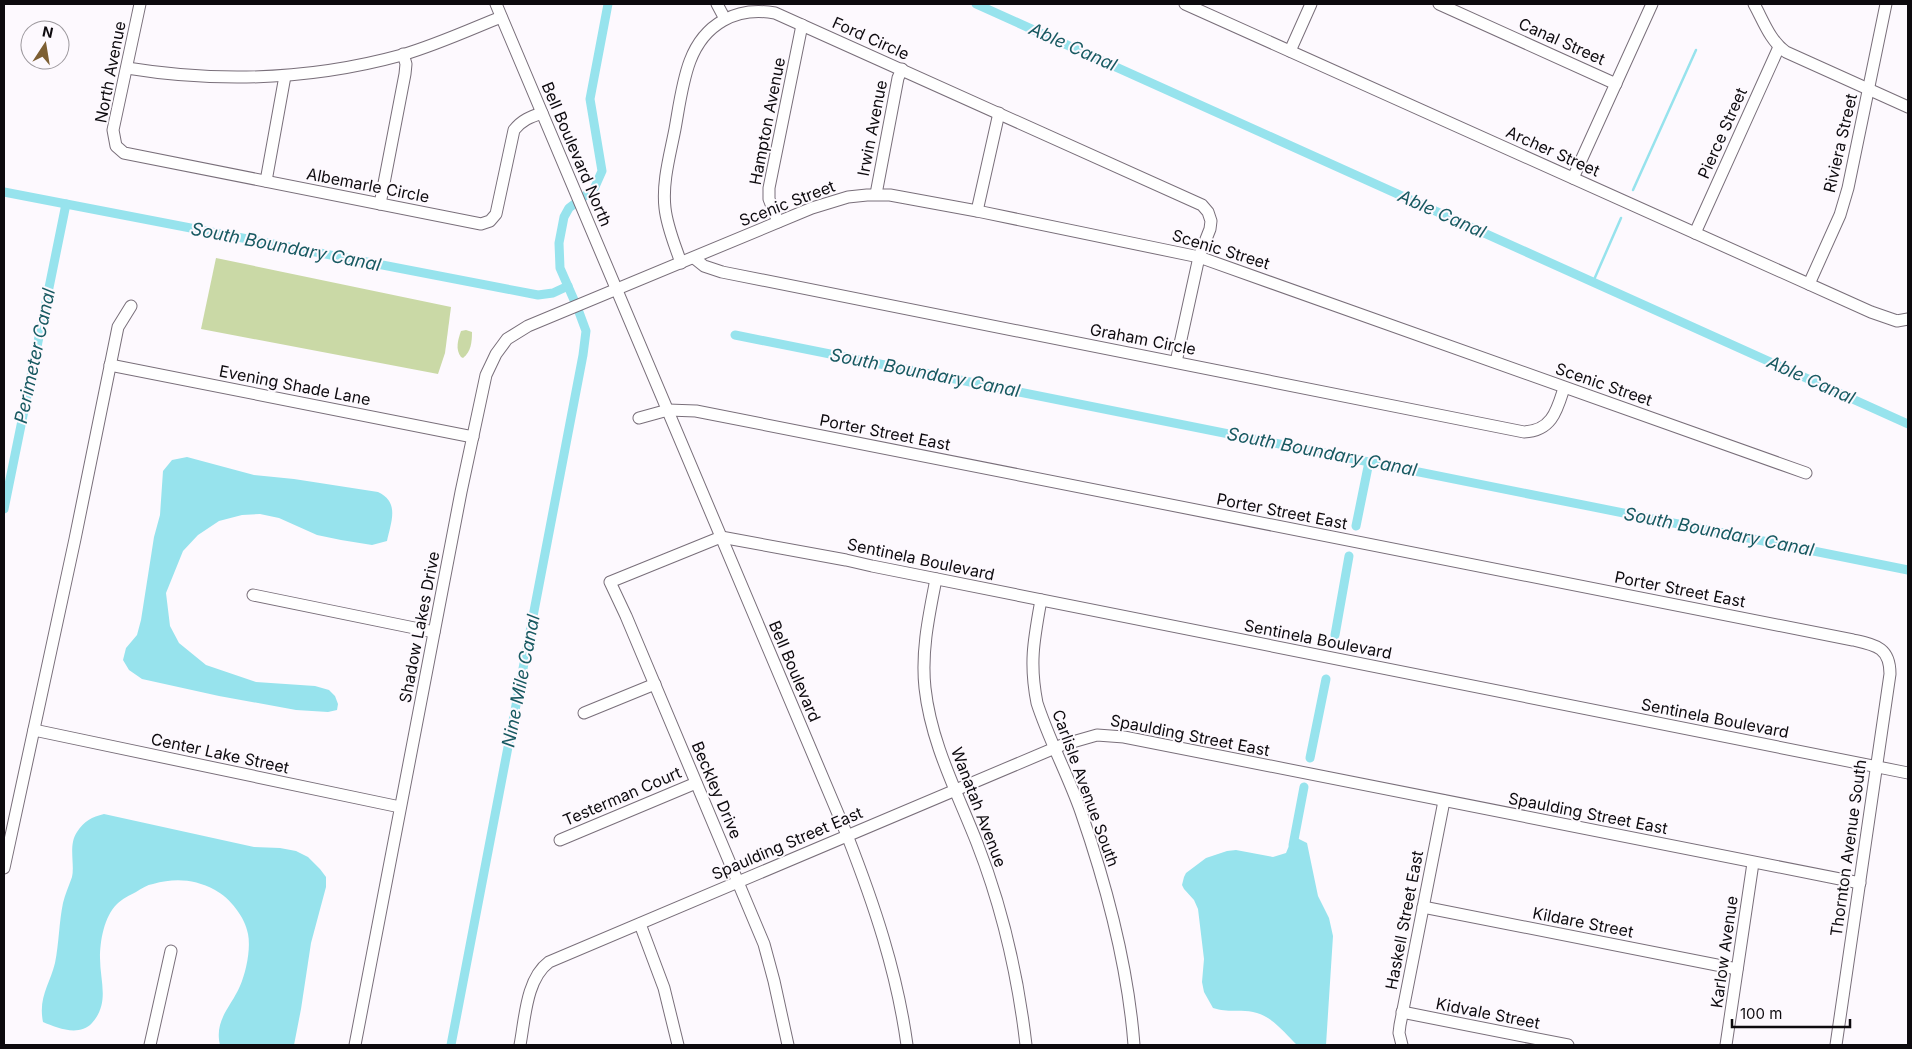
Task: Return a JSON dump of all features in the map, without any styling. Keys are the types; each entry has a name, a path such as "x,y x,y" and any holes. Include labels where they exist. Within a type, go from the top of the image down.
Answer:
{"street":[{"name":"North Avenue","path":"116,146 113,130 140,4"},
{"name":"Bell Boulevard North","path":"496,4 628,317"},
{"path":"717,4 725,19"},
{"name":"Archer Street","path":"1185,4 1887,319 1897,321 1908,319"},
{"path":"1290,51 1311,4"},
{"name":"Canal Street","path":"1440,4 1616,84"},
{"path":"1573,178 1652,4"},
{"path":"1754,4 1779,47 1908,107"},
{"name":"Riviera Street","path":"1810,284 1840,215 1848,188 1886,4"},
{"name":"Ford Circle","path":"681,263 666,218 664,196 666,176 689,62 700,41 715,26 725,19 746,12 765,12 784,16 1202,205 1211,220 1210,229 1199,257"},
{"path":"126,68 157,73 218,78 284,76 344,68 432,45 501,17"},
{"name":"Hampton Avenue","path":"778,222 769,199 769,188 802,25"},
{"name":"Pierce Street","path":"1695,233 1779,47"},
{"path":"380,204 405,74 406,64 403,54"},
{"name":"Irwin Avenue","path":"876,194 896,87 902,69"},
{"path":"266,181 284,76"},
{"name":"Albemarle Circle","path":"116,146 124,153 481,224 490,221 496,214 514,130 527,118 542,113"},
{"path":"977,211 999,113"},
{"name":"Scenic Street","path":"616,289 829,202 848,197 876,194 919,199 1199,257 1806,473"},
{"path":"1176,362 1199,257"},
{"name":"Graham Circle","path":"694,258 704,266 722,272 1524,432 1534,432 1543,428 1550,421 1559,404 1564,388"},
{"name":"Shadow Lakes Drive","path":"354,1045 486,375 496,354 508,339 528,326 616,289"},
{"path":"4,868 118,327 131,306"},
{"name":"Bell Boulevard","path":"628,317 847,835 870,894 898,993 906,1045"},
{"name":"Evening Shade Lane","path":"110,365 473,437"},
{"name":"Porter Street East","path":"639,418 668,410 687,410 705,413 1853,640 1880,648 1887,656"},
{"name":"Sentinela Boulevard","path":"721,537 846,560 1908,773"},
{"name":"Beckley Drive","path":"721,537 610,582 764,944 788,1045"},
{"name":"Wanatah Avenue","path":"936,579 924,646 925,687 930,718 955,790 977,842 1000,911 1011,957 1026,1045"},
{"path":"253,595 434,632"},
{"name":"Carlisle Avenue South","path":"1041,600 1032,648 1032,672 1037,703 1080,811 1107,898 1120,955 1134,1045"},
{"name":"Thornton Avenue South","path":"1836,1045 1890,674 1890,664 1887,656"},
{"path":"584,713 655,684"},
{"name":"Center Lake Street","path":"34,730 400,807"},
{"name":"Spaulding Street East","path":"520,1045 532,984 541,968 549,962 1054,748 1088,737 1106,735 1860,883"},
{"name":"Testerman Court","path":"560,840 696,783"},
{"name":"Haskell Street East","path":"1402,1045 1399,1033 1402,1012 1444,801"},
{"name":"Karlow Avenue","path":"1726,1045 1753,863"},
{"name":"Kildare Street","path":"1423,907 1737,969"},
{"path":"640,924 664,988 678,1045"},
{"path":"150,1045 171,952"},
{"name":"Kidvale Street","path":"1402,1012 1568,1045"}],"green space":[{"path":"216,258 451,307 445,353 438,374 201,329"},
{"path":"461,331 472,332 472,339 471,347 463,358 459,354 458,344"}],"water":[{"path":"187,457 254,475 378,492 389,501 392,507 392,520 387,541 372,545 317,535 279,518 260,514 242,515 219,521 198,535 183,551 166,593 170,626 179,643 206,665 256,682 315,686 329,690 335,696 338,704 337,710 328,712 296,710 142,679 129,670 123,660 126,648 137,635 141,620 154,537 160,515 163,471 172,460"},
{"path":"104,814 254,847 296,851 308,857 320,869 326,877 326,887 311,943 294,1045 220,1045 219,1028 221,1021 240,986 246,967 249,946 248,934 244,921 221,893 207,886 177,880 147,886 121,900 113,909 106,922 101,944 100,958 103,992 101,1008 92,1023 81,1030 68,1030 43,1022 43,998 55,963 63,903 72,877 74,837 85,822"},
{"path":"1293,836 1307,843 1318,896 1329,918 1333,936 1326,1045 1297,1045 1277,1025 1260,1014 1213,1008 1204,992 1202,982 1204,959 1198,909 1194,900 1182,885 1186,873 1206,858 1236,850 1273,857 1286,853"}],"waterway":[{"path":"574,300 560,268 559,243 564,217 569,208 594,189 602,171 590,99 608,4"},
{"name":"Able Canal","path":"976,4 1908,424"},
{"path":"1633,190 1696,50"},
{"name":"South Boundary Canal","path":"4,192 538,295 553,293 568,286"},
{"name":"Perimeter Canal","path":"4,509 66,204"},
{"path":"1593,282 1621,218"},
{"name":"Nine Mile Canal","path":"451,1045 583,355 586,331 579,312"},
{"name":"South Boundary Canal","path":"735,335 1908,570"},
{"path":"1356,526 1369,462"},
{"path":"1335,635 1349,556"},
{"path":"1310,758 1326,679"},
{"path":"1293,845 1304,787"}]}
